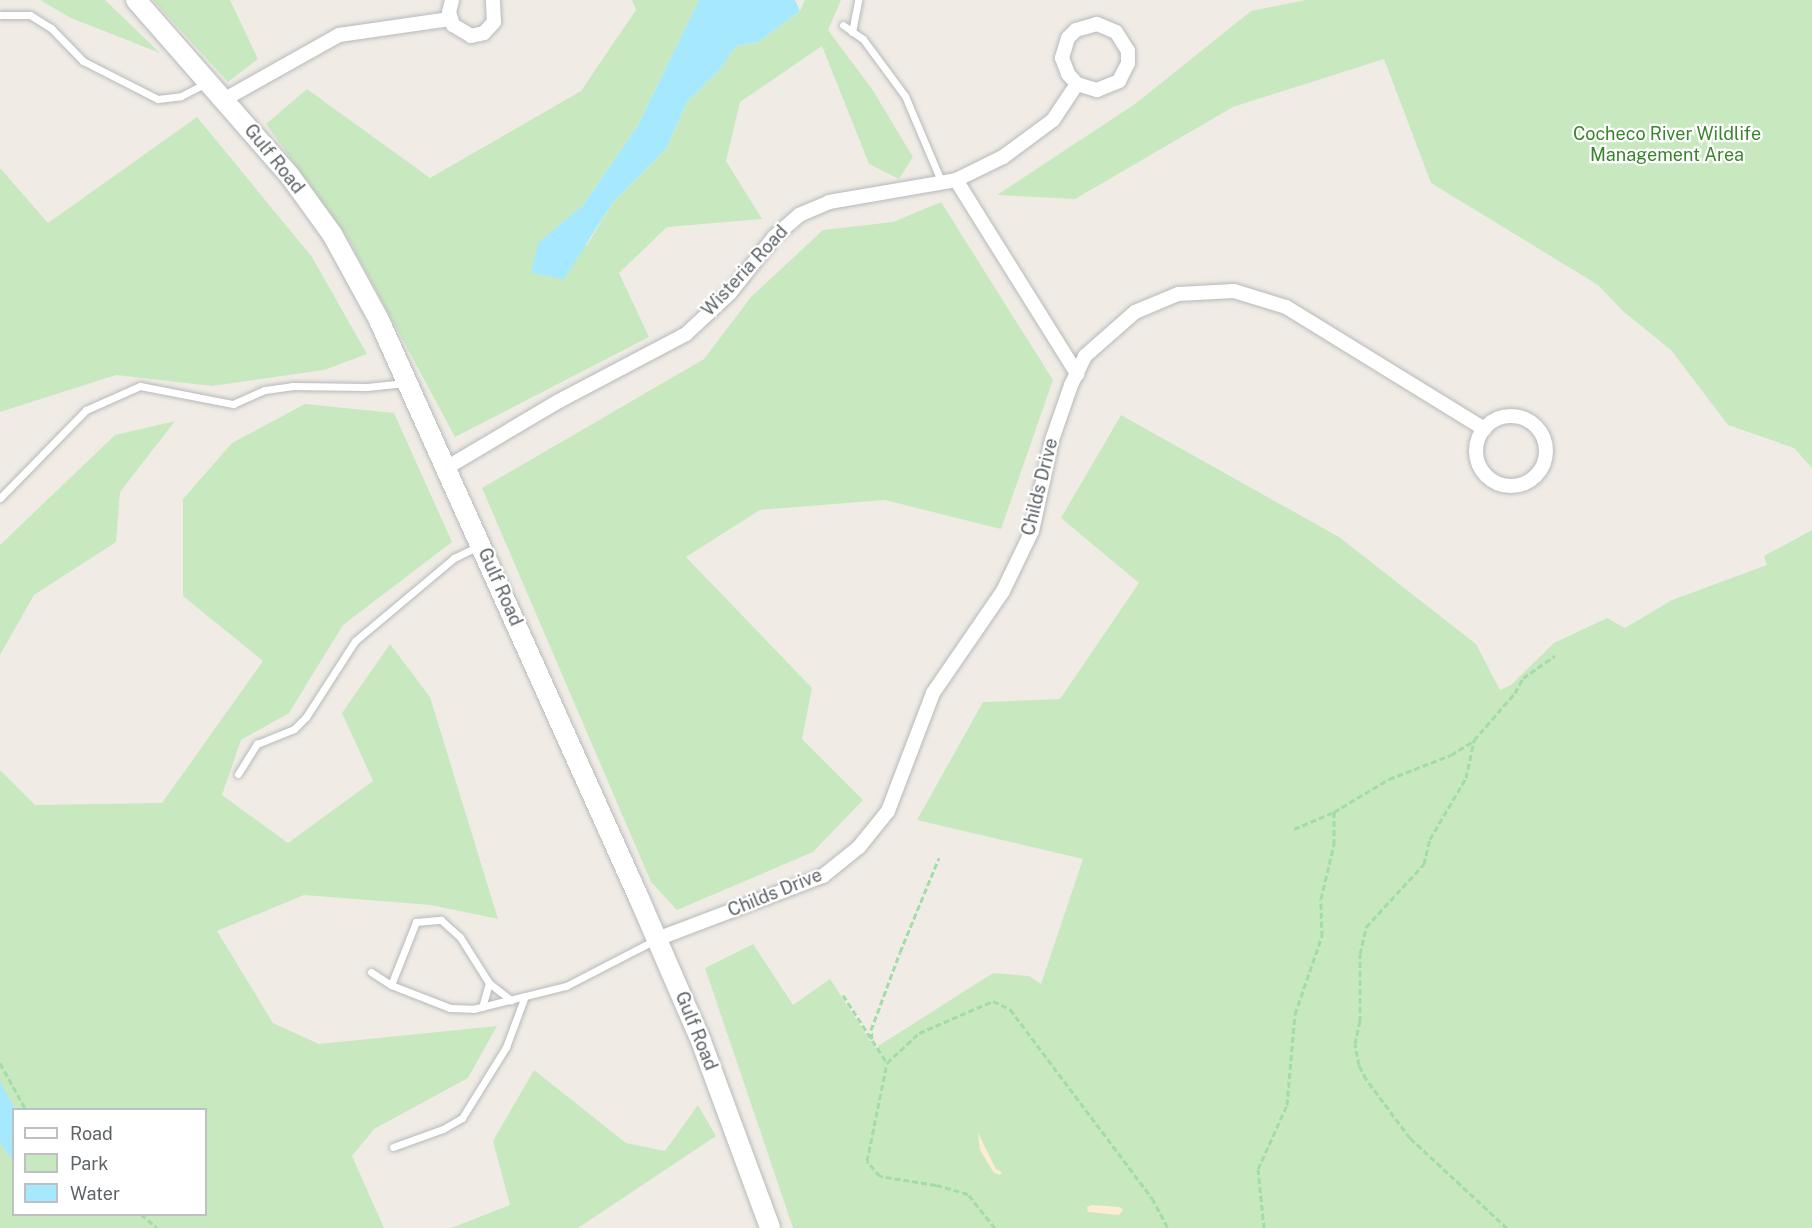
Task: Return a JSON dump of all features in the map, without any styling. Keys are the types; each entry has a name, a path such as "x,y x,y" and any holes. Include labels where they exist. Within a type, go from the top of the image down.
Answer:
{"street":[{"name":"Gulf Road","path":"136,0 290,176 332,234 379,320 701,1041 770,1228"},
{"path":"452,0 450,19 464,34 484,33 496,16 493,0"},
{"path":"225,99 339,35 450,19"},
{"path":"1097,24 1116,32 1128,51 1128,63 1119,81 1097,90 1077,84 1062,58 1068,38 1076,30 1097,24"},
{"name":"Wisteria Road","path":"446,468 559,401 686,334 730,293 774,237 799,214 829,202 956,180 1003,157 1053,120 1077,84"},
{"path":"956,180 1077,374"},
{"name":"Childs Drive","path":"657,939 823,876 859,847 888,811 933,693 1003,591 1032,531 1052,441 1077,374 1086,356 1135,312 1178,294 1234,291 1286,307 1484,429"},
{"path":"1504,417 1516,417 1533,424 1544,438 1546,450 1538,473 1520,485 1509,486 1489,478 1477,460 1476,449 1484,429 1504,417"}],"lane":[{"path":"852,32 858,0"},
{"path":"0,15 30,15 51,28 83,62 158,99 181,96 210,82"},
{"path":"843,25 862,39 904,96 942,183"},
{"path":"0,498 86,410 140,386 233,404 265,390 292,386 367,387 408,382"},
{"path":"238,774 257,744 294,729 306,717 355,641 454,558 481,545"},
{"path":"391,985 411,929 416,922 430,919 441,920 460,937 489,983 511,1000"},
{"path":"371,972 391,985 450,1008 482,1007 566,986 657,939"},
{"path":"482,1007 489,983"},
{"path":"393,1147 443,1129 462,1118 506,1047 525,996"}],"path":[{"path":"1294,829 1334,812 1389,779 1451,755 1474,740 1515,693 1523,678 1555,657"},
{"path":"1474,740 1466,778 1430,839 1424,864 1366,927 1360,954 1360,1021 1355,1044 1359,1065 1391,1116 1426,1155 1507,1228"},
{"path":"1264,1228 1258,1169 1287,1105 1295,1014 1322,936 1321,899 1336,835 1334,812"},
{"path":"872,1039 871,1030 904,940 939,858"},
{"path":"843,995 887,1064"},
{"path":"995,1228 968,1194 936,1185 891,1180 871,1170 867,1150 887,1064 920,1033 993,1001 1000,1002 1010,1009 1152,1198 1168,1228"},
{"path":"0,1064 25,1108"},
{"path":"142,1216 157,1228"}],"green space":[{"path":"40,0 105,0 160,53 71,18"},
{"path":"153,0 230,0 258,59 228,82"},
{"path":"632,0 699,0 637,127 583,205 538,244 587,245 613,202 666,149 687,102 720,69 736,46 758,42 800,11 805,0 841,0 828,30 872,89 913,157 899,179 869,164 822,46 740,102 726,161 762,219 667,227 619,273 649,337 455,437 348,238 266,124 307,89 430,178 581,91 636,10"},
{"name":"Cocheco River Wildlife Management Area","path":"1306,0 1812,0 1812,468 1794,448 1728,425 1671,350 1624,312 1598,285 1431,183 1384,59 1233,107 1075,199 997,195 1135,104 1251,11"},
{"path":"197,117 312,257 367,354 324,370 212,386 116,375 0,412 0,168 48,223"},
{"path":"941,202 1053,380 1001,529 885,500 760,510 686,557 812,688 802,739 863,800 813,852 677,910 651,882 482,488 704,359 751,297 823,230 893,222"},
{"path":"305,404 394,413 452,542 343,625 289,713 241,740 222,795 288,843 373,781 342,713 390,644 430,697 498,919 431,905 304,895 217,931 273,1023 319,1044 497,1026 468,1078 374,1129 352,1156 384,1228 0,1228 0,770 35,805 162,803 263,661 183,596 183,499 232,443"},
{"path":"1121,415 1339,537 1476,644 1500,690 1511,685 1554,643 1607,618 1625,628 1672,600 1767,565 1764,556 1812,530 1812,1228 793,1228 705,968 753,944 793,1005 830,979 875,1048 993,973 1029,976 1041,984 1083,859 917,820 983,702 1060,699 1139,583 1061,518"},
{"path":"175,421 120,492 116,542 34,595 0,655 0,545 115,435"},
{"path":"534,1070 626,1143 665,1151 698,1105 716,1136 578,1228 451,1228 510,1205 493,1141"}],"sand":[{"path":"978,1133 996,1169 1002,1172 1000,1175 994,1173 980,1150"},
{"path":"1092,1205 1120,1207 1123,1210 1119,1215 1088,1212 1087,1207"}],"water":[{"path":"699,0 795,0 800,11 758,42 736,46 720,69 687,102 666,149 613,202 564,279 531,273 538,243 583,205 637,127"},
{"path":"0,1081 14,1108 12,1108 12,1160 0,1143"}]}
